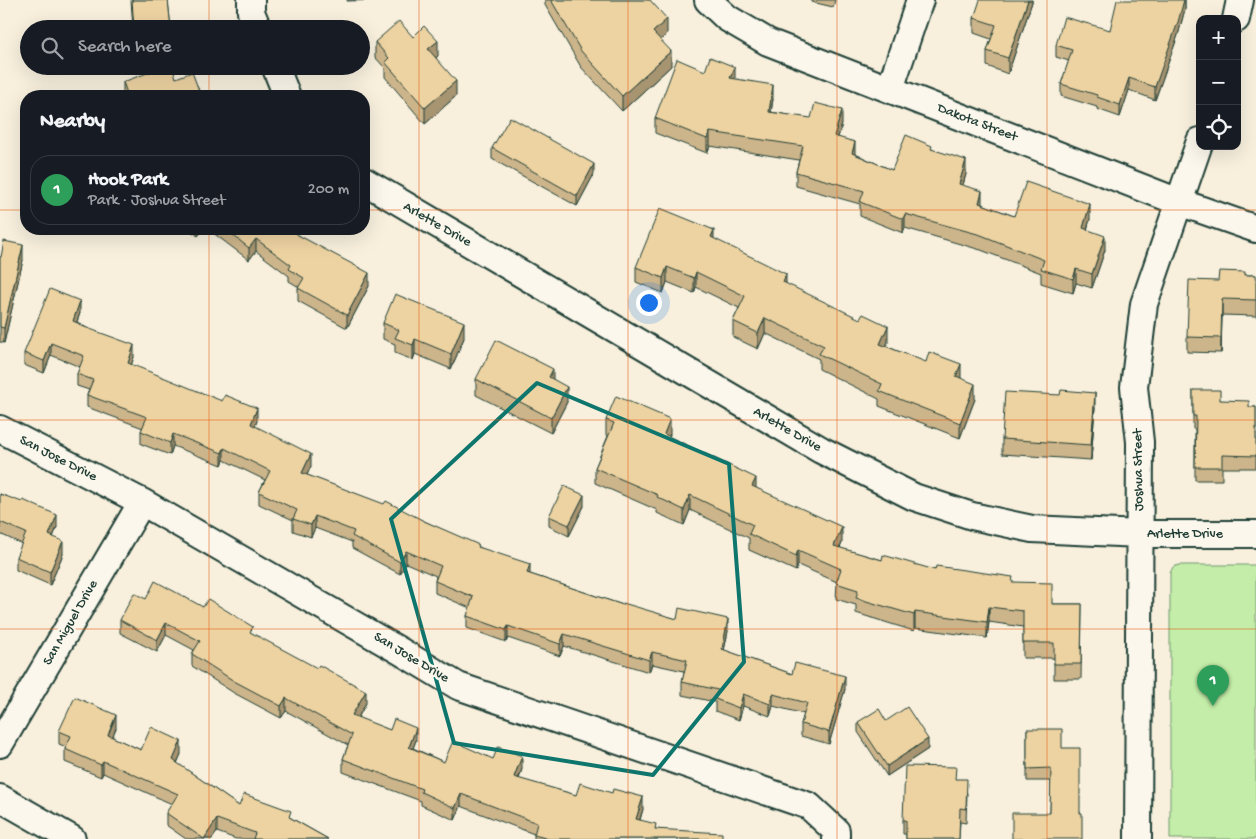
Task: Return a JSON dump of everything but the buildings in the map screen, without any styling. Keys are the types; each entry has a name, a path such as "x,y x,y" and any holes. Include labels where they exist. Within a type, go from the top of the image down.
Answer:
{"street":[{"path":"251,0 251,12 254,20"},
{"name":"Dakota Street","path":"708,0 727,18 768,42 1179,202 1256,229"},
{"path":"890,89 920,0"},
{"path":"1237,15 1240,0"},
{"path":"278,75 285,90"},
{"name":"Joshua Street","path":"1138,839 1140,442 1134,387 1144,304 1197,150"},
{"name":"Arlette Drive","path":"370,185 821,450 914,497 972,516 1032,529 1140,534 1256,534"},
{"name":"San Jose Drive","path":"0,429 142,502 400,650 458,686 809,806 836,831 836,839"},
{"name":"San Miguel Drive","path":"0,744 142,502"},
{"path":"0,798 72,839"}],"highlighted area":[{"path":"537,383 729,464 744,662 653,775 454,743 391,519"}],"green space":[{"path":"1179,565 1256,565 1256,839 1170,839 1170,573 1173,567"}],"place":[{"name":"Hook Park","path":"1213,706"}]}
